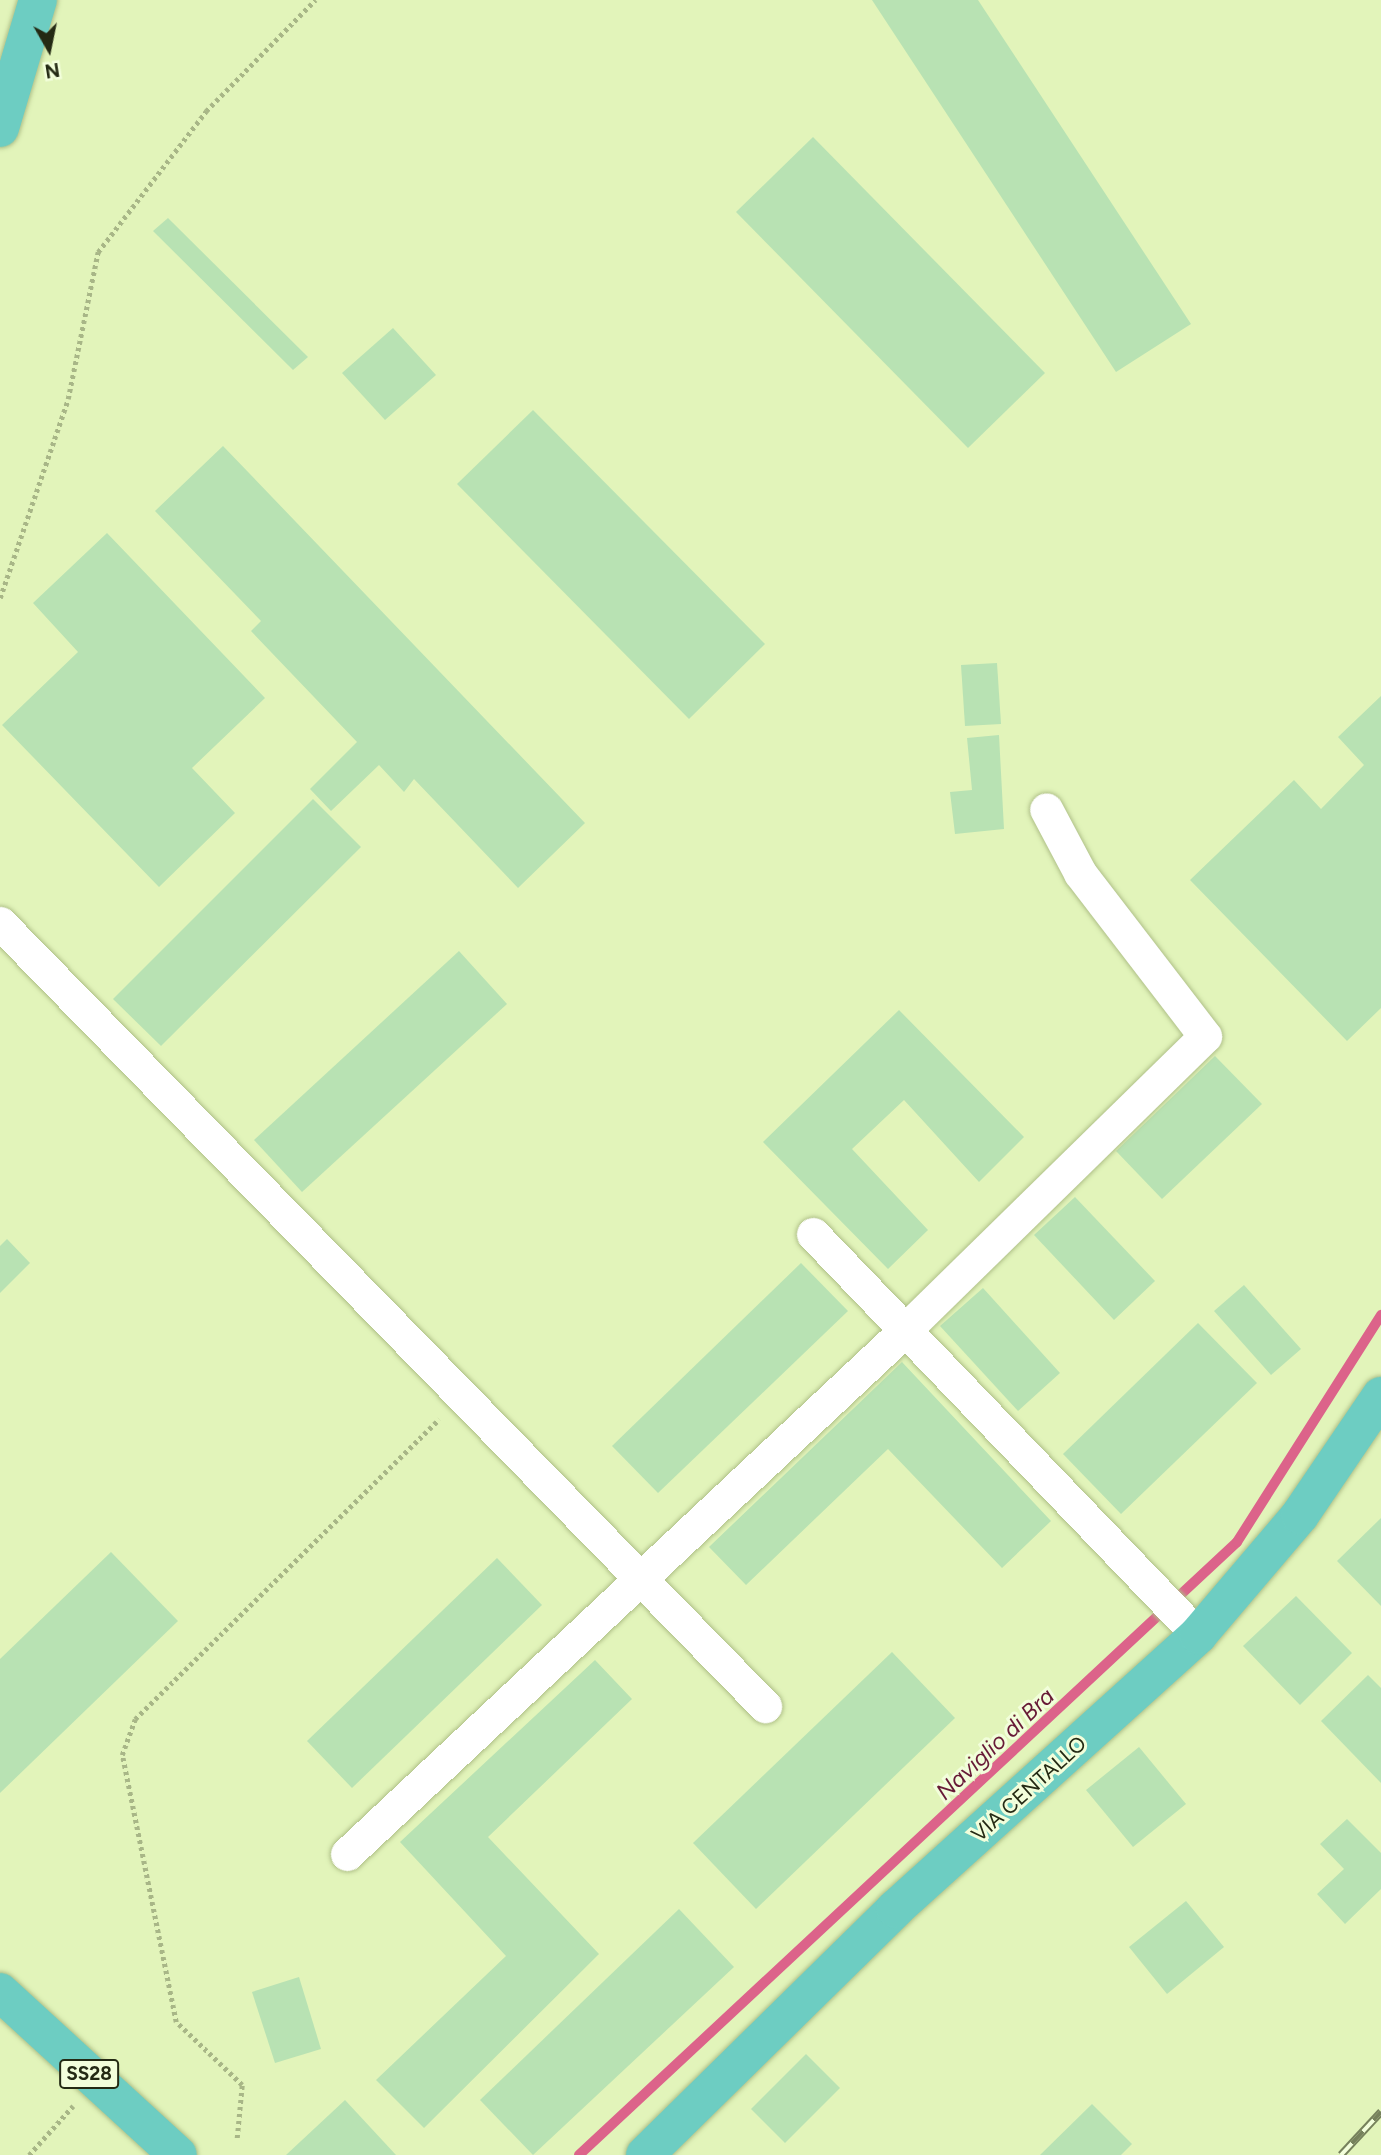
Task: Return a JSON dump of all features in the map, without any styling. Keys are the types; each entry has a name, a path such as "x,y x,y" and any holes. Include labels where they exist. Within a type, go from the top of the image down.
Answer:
{"main road":[{"path":"0,128 38,0"},
{"name":"VIA CENTALLO","path":"645,2155 895,1909 1192,1629 1300,1515 1381,1396"},
{"name":"SS28","path":"0,1992 178,2155"}],"lane":[{"path":"347,1854 637,1576 902,1333 1205,1036 1080,873 1046,809"},
{"path":"0,923 765,1706"},
{"path":"813,1234 902,1333 1192,1629"}],"path":[{"path":"0,598 68,399 98,252 206,111 315,0"},
{"path":"237,2138 242,2085 176,2022 121,1755 135,1719 462,1396"},
{"path":"29,2155 96,2080"}],"building":[{"path":"872,0 978,0 1191,324 1116,372"},
{"path":"813,137 1045,373 968,448 736,212"},
{"path":"168,218 308,357 293,370 153,231"},
{"path":"393,328 436,375 385,420 342,373"},
{"path":"533,410 765,644 689,719 457,484"},
{"path":"223,446 585,823 518,888 414,779 404,792 379,765 331,811 310,789 357,742 251,631 261,621 155,511"},
{"path":"107,533 265,698 192,768 235,813 159,887 2,725 78,652 33,603"},
{"path":"997,663 1001,724 965,726 961,665"},
{"path":"1381,696 1381,1008 1347,1041 1190,880 1294,780 1321,809 1364,765 1338,737"},
{"path":"999,735 1004,829 955,834 950,792 972,790 967,738"},
{"path":"313,799 361,847 161,1046 113,999"},
{"path":"459,951 507,1004 302,1192 254,1140"},
{"path":"899,1010 1024,1137 979,1182 904,1100 852,1149 928,1230 888,1269 763,1142"},
{"path":"1215,1056 1262,1104 1162,1199 1116,1151"},
{"path":"1075,1197 1155,1281 1114,1320 1034,1235"},
{"path":"7,1239 30,1263 0,1293 0,1246"},
{"path":"801,1263 848,1311 658,1493 612,1446"},
{"path":"1244,1285 1301,1349 1271,1375 1214,1311"},
{"path":"983,1288 1060,1373 1018,1411 940,1326"},
{"path":"1198,1323 1257,1383 1121,1514 1063,1454"},
{"path":"902,1362 1051,1521 1002,1568 888,1449 746,1585 709,1547"},
{"path":"1381,1518 1381,1606 1337,1561"},
{"path":"111,1552 178,1621 0,1793 0,1659"},
{"path":"497,1558 542,1605 352,1788 307,1741"},
{"path":"1296,1596 1352,1653 1300,1705 1243,1646"},
{"path":"892,1652 955,1718 756,1909 693,1843"},
{"path":"595,1660 632,1699 488,1837 599,1954 424,2128 376,2080 506,1956 400,1842"},
{"path":"1368,1675 1381,1688 1381,1783 1321,1721"},
{"path":"1139,1747 1186,1804 1133,1847 1086,1790"},
{"path":"1347,1819 1381,1853 1381,1889 1345,1924 1317,1894 1344,1869 1320,1844"},
{"path":"1186,1901 1224,1947 1167,1994 1129,1947"},
{"path":"679,1909 734,1967 533,2155 480,2100"},
{"path":"299,1977 321,2049 275,2063 252,1992"},
{"path":"806,2054 840,2088 785,2143 751,2109"},
{"path":"345,2100 396,2155 286,2155"},
{"path":"1092,2104 1132,2144 1121,2155 1040,2155"}],"waterway":[{"name":"Naviglio di Bra","path":"579,2155 1237,1542 1381,1315"}],"railway":[{"path":"1341,2155 1381,2112"}]}
